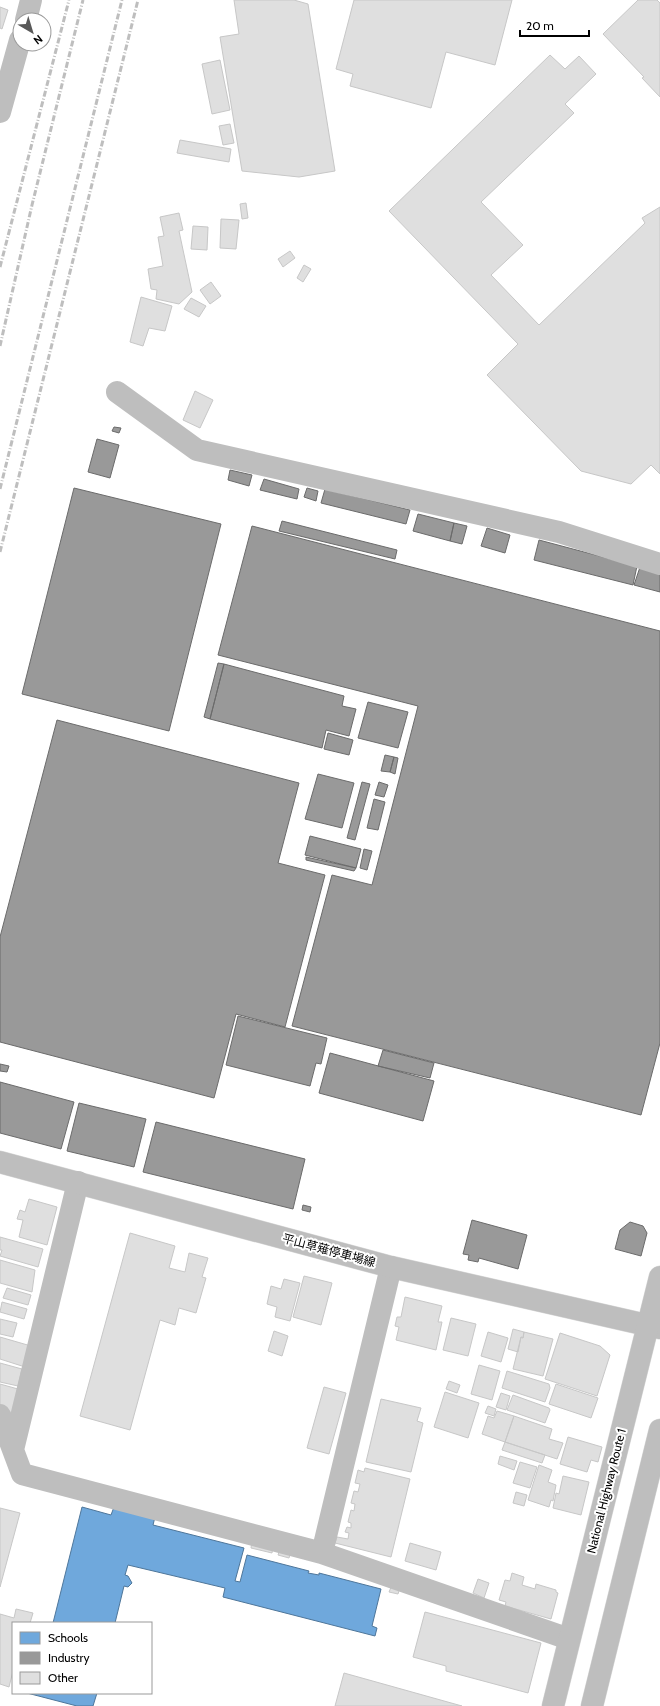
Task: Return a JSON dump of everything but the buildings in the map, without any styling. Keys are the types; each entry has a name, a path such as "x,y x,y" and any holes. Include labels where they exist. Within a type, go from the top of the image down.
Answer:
{"main road":[{"path":"28,12 31,0"},
{"path":"0,112 12,46"},
{"path":"117,392 197,450 559,532 660,564"},
{"name":"平山草薙停車場線","path":"0,1162 391,1267 654,1327"},
{"path":"13,1450 78,1182"},
{"path":"322,1553 391,1267"},
{"name":"National Highway Route 1","path":"553,1706 569,1639 654,1327 660,1277"},
{"path":"0,1415 22,1474 322,1553 569,1639"},
{"path":"592,1706 660,1430"}],"railway":[{"path":"0,267 69,0"},
{"path":"0,346 32,205 83,0"},
{"path":"0,489 122,0"},
{"path":"0,552 138,0"}]}
